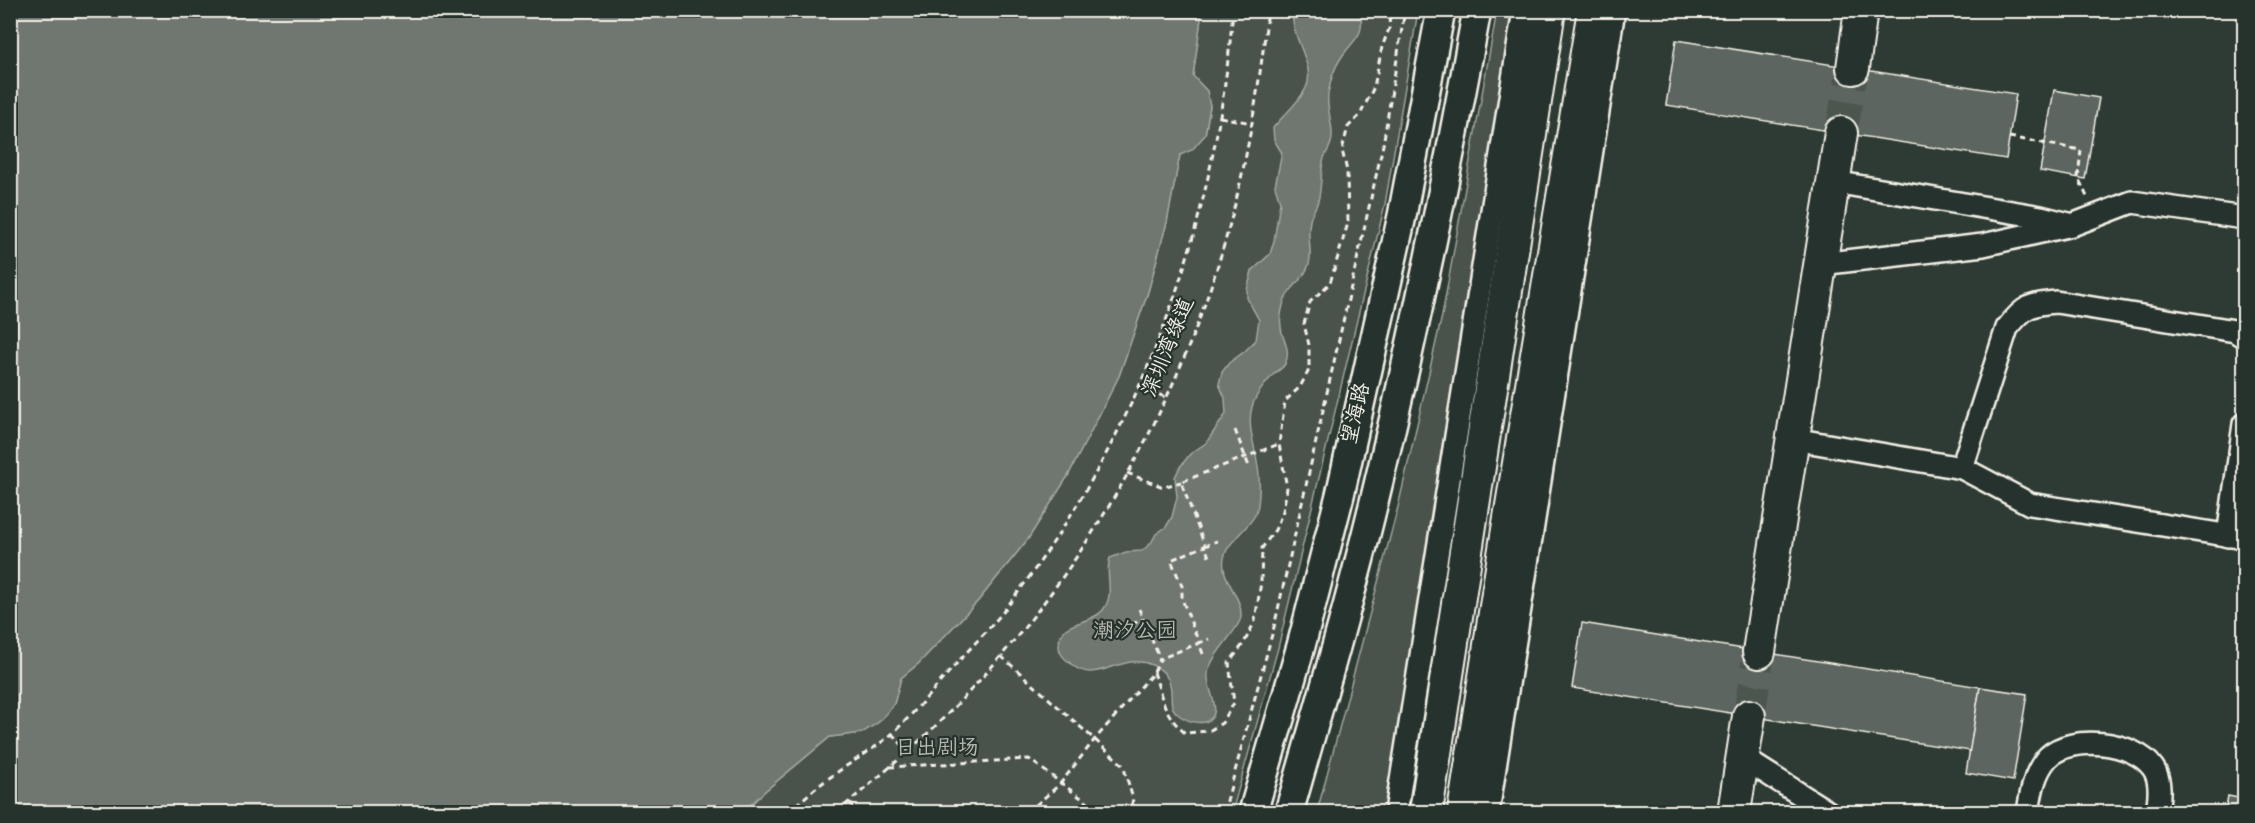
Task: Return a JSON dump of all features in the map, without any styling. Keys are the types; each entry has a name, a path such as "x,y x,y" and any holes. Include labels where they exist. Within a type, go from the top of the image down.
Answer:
{"highway":[{"path":"1426,813 1549,10"},
{"path":"1464,813 1507,536 1594,10"},
{"path":"1852,68 1862,10"},
{"path":"1759,652 1841,133"},
{"path":"1734,813 1749,716"}],"main road":[{"name":"望海路","path":"1253,813 1301,646 1340,495 1402,216 1441,10"},
{"name":"望海路","path":"1289,813 1335,654 1378,486 1437,224 1477,10"}],"lane":[{"path":"1396,813 1524,10"},
{"path":"1488,813 1614,10"},
{"path":"1834,182 2041,217 2072,225"},
{"path":"1821,264 1983,245 2072,225 2132,202 2244,218"},
{"path":"1962,468 2003,338 2007,328 2021,309 2035,303 2056,302 2235,331 2244,337"},
{"path":"1793,439 1962,468 2030,504 2236,537 2244,424"},
{"path":"2028,813 2035,778 2048,758 2066,746 2094,743 2123,748 2139,754 2146,760 2153,768 2159,786 2157,813"},
{"path":"1743,758 1828,813"}],"path":[{"path":"788,813 830,777 892,734 1002,613 1037,564 1113,442 1140,386 1169,316 1188,258 1205,195 1220,117 1233,10"},
{"name":"深圳湾绿道","path":"837,813 965,697 1001,656 1065,573 1143,446 1167,398 1217,267 1238,192 1252,123 1268,10"},
{"path":"1154,672 1165,711 1174,724 1185,733 1209,731 1222,723 1234,703 1228,663 1244,643 1256,621 1262,548 1275,530 1283,511 1287,488 1279,444 1285,401 1300,387 1308,370 1309,345 1304,324 1310,302 1330,283 1348,223 1347,171 1342,150 1348,127 1360,115 1374,87 1382,47 1389,29 1390,10"},
{"path":"1224,813 1274,627 1381,156 1405,10"},
{"path":"1220,117 1252,123"},
{"path":"2009,137 2081,150 2078,177 2096,216"},
{"path":"1140,386 1167,398"},
{"path":"1235,430 1250,469"},
{"path":"1127,473 1163,487 1181,483 1279,444"},
{"path":"1181,483 1209,557"},
{"path":"1203,654 1182,599 1182,586 1171,560 1217,541"},
{"path":"1139,609 1160,659"},
{"path":"1132,624 1143,619"},
{"path":"1028,813 1060,784 1095,739 1154,672 1160,659 1209,639"},
{"path":"1001,656 1123,765 1133,799 1130,813"},
{"path":"892,734 908,751"},
{"path":"889,767 1029,759 1100,813"},
{"path":"849,802 860,813"}],"green space":[{"name":"潮汐公园","path":"1202,11 1418,11 1385,204 1278,648 1232,812 743,812 830,737 862,733 894,704 901,678 918,664 978,601 1028,539 1068,476 1119,376 1148,292 1167,222 1180,154 1192,149 1205,135 1210,106 1207,91 1193,77"},
{"path":"1497,11 1513,11 1386,812 1317,812 1398,507 1442,316"}],"shaded area":[{"path":"10,11 1202,11 1193,76 1207,91 1210,106 1205,135 1192,150 1180,155 1167,222 1148,292 1119,376 1068,476 1028,539 978,601 918,664 901,678 894,704 879,722 862,733 830,737 743,812 11,812"},
{"name":"潮汐公园","path":"1293,11 1360,11 1361,27 1357,37 1334,71 1330,85 1328,100 1332,140 1324,158 1319,196 1309,227 1309,264 1303,276 1285,299 1281,313 1281,327 1287,359 1284,366 1273,375 1255,398 1252,407 1251,427 1259,477 1258,505 1249,524 1228,547 1223,563 1227,579 1241,609 1241,617 1236,628 1214,658 1208,673 1214,706 1213,716 1209,720 1197,722 1184,719 1175,711 1172,706 1170,682 1157,667 1141,662 1130,662 1099,671 1079,670 1061,653 1060,637 1069,627 1097,615 1107,604 1110,558 1126,552 1142,551 1151,543 1156,534 1166,527 1172,517 1177,497 1175,477 1180,467 1190,454 1206,443 1226,414 1225,398 1219,384 1222,372 1256,340 1259,320 1247,298 1247,290 1252,271 1270,254 1274,241 1280,202 1275,186 1282,153 1274,140 1273,128 1299,99 1306,88 1308,79 1306,61 1293,21"}],"building":[{"path":"1676,40 2016,94 2006,159 1666,105"},
{"path":"2054,90 2099,98 2085,179 2040,171"},
{"path":"1582,623 1980,687 1970,751 1572,688"},
{"path":"1980,687 2027,694 2013,781 1966,773"},
{"path":"2228,796 2244,799 2244,812 2225,812"}],"tunnel":[{"path":"1841,133 1853,68"},
{"path":"1749,716 1759,652"}],"park label":[{"name":"日出剧场","path":"937,750"}]}
